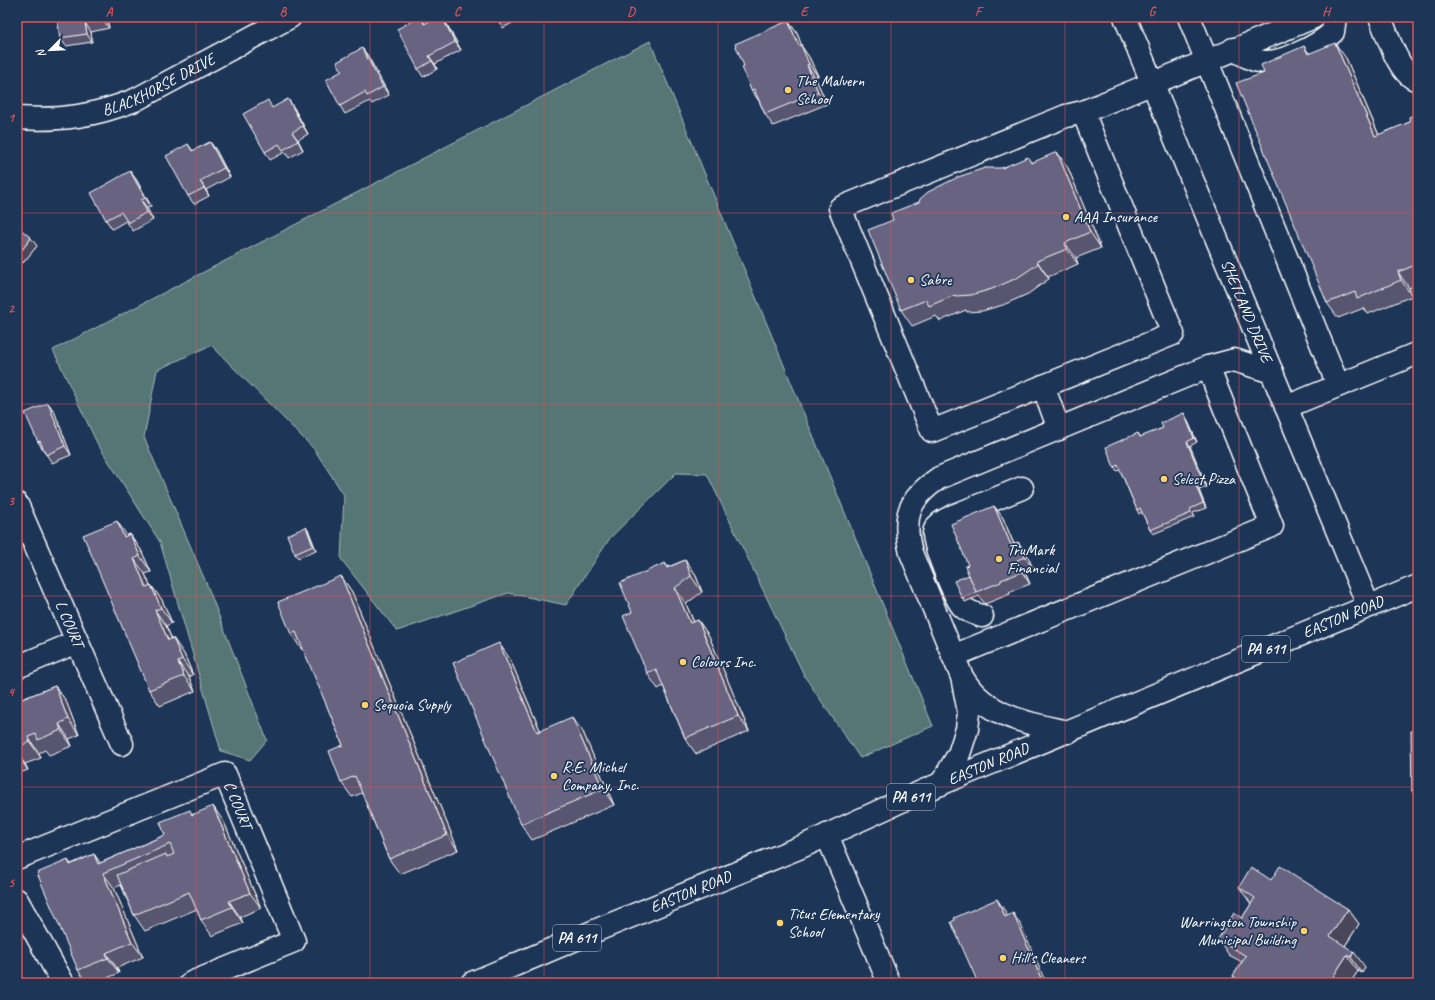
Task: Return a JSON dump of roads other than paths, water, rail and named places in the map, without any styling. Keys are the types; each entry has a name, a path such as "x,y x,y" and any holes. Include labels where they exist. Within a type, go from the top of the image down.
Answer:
{"main road":[{"name":"BLACKHORSE DRIVE","path":"17,118 42,119 87,116 111,110 142,96 290,17"},
{"name":"SHETLAND DRIVE","path":"1125,17 1368,606"},
{"path":"1189,17 1338,385"},
{"path":"1083,112 1173,334 932,431 840,208 1066,116 1083,112 1206,60 1314,17"},
{"path":"1233,49 1258,61 1273,63 1322,42 1333,32 1335,17"},
{"path":"1380,17 1401,67 1411,79 1418,80"},
{"path":"1286,407 1418,353"},
{"path":"1068,732 1012,718 988,706 970,690 962,677 911,553 907,535 907,519 913,501 921,492 939,478 1208,367 1234,360 1272,372"},
{"path":"953,656 1272,526 1208,367"},
{"path":"1043,386 1060,429"},
{"path":"974,598 968,611 959,603 935,542 935,529 939,524 950,518 1022,488"},
{"name":"L COURT","path":"17,504 122,744"},
{"path":"950,518 946,525 947,530 974,598 995,639"},
{"name":"EASTON ROAD","path":"472,983 827,835 942,784 1418,586"},
{"path":"17,667 78,642"},
{"path":"942,784 959,754 967,729 969,712 962,677"},
{"name":"C COURT","path":"17,858 225,774 294,941 191,983"},
{"path":"827,835 888,983"},
{"path":"17,900 63,983"}],"place":[{"name":"The Malvern School","path":"788,90"},
{"name":"AAA Insurance","path":"1066,217"},
{"name":"Sabre","path":"911,280"},
{"name":"Select Pizza","path":"1164,479"},
{"name":"TruMark Financial","path":"999,559"},
{"name":"Colours Inc.","path":"683,662"},
{"name":"Sequoia Supply","path":"365,705"},
{"name":"R.E. Michel Company, Inc.","path":"554,776"},
{"name":"Titus Elementary School","path":"780,923"},
{"name":"Warrington Township Municipal Building","path":"1304,931"},
{"name":"Hill's Cleaners","path":"1003,958"}]}
